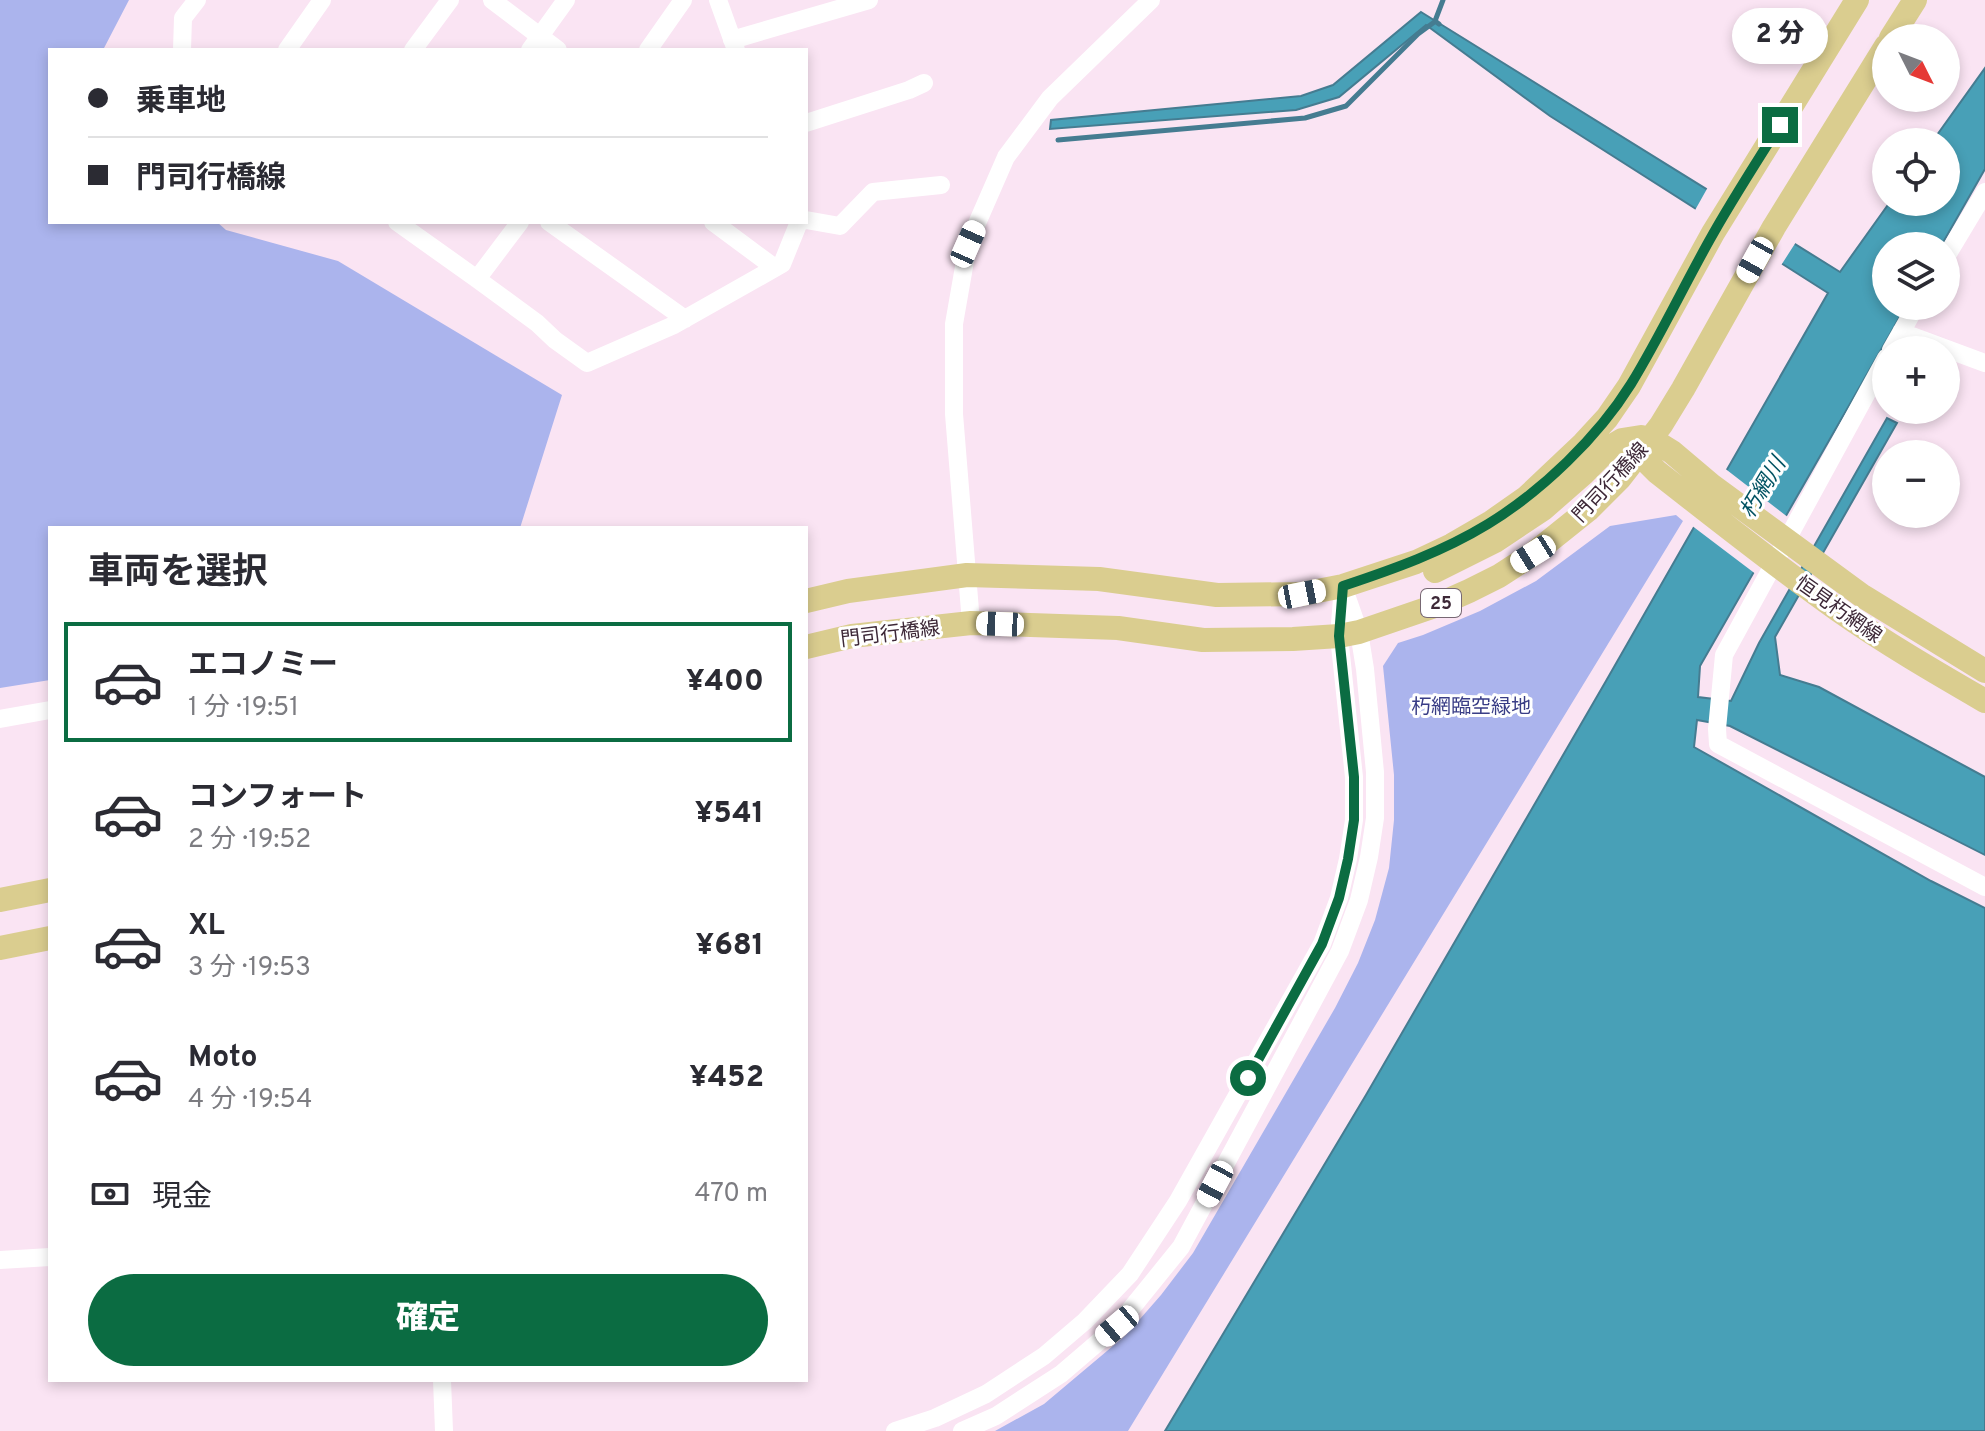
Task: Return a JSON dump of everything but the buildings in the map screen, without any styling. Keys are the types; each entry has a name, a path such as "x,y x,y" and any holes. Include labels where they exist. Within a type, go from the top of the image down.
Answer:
{"main road":[{"name":"25","path":"808,601 848,591 967,575 1099,579 1217,595 1302,594 1343,586 1416,562 1452,545 1527,497 1574,454 1607,418 1629,386 1733,199 1857,0"},
{"path":"1900,24 1915,0"},
{"name":"門司行橋線","path":"808,647 852,636 971,623 1118,628 1203,640 1293,639 1349,634 1435,606 1499,576 1563,532 1588,510 1620,478 1641,443 1672,408 1774,227 1872,69"},
{"path":"1629,386 1625,412 1641,443 1706,495"},
{"path":"1664,462 1664,430 1672,408"},
{"path":"1343,586 1398,584 1467,556 1543,509 1610,447 1622,440 1641,443"},
{"path":"1620,478 1664,462"},
{"name":"恒見朽網線","path":"1706,495 1793,546 1861,595 1985,671"},
{"name":"恒見朽網線","path":"1706,495 1780,568 1900,651 1985,701"},
{"path":"0,900 48,890"},
{"path":"0,948 48,938"}],"street":[{"path":"182,48 183,18 197,0"},
{"path":"288,48 322,0"},
{"path":"414,48 450,0"},
{"path":"492,0 535,43 566,0"},
{"path":"649,48 683,0"},
{"path":"718,0 734,45 869,0"},
{"path":"799,0 805,19"},
{"path":"971,623 954,414 954,324 968,244 1006,157 1050,98 1151,0"},
{"path":"808,122 924,83"},
{"path":"808,220 840,226 873,192 941,185"},
{"path":"1960,234 1985,192"},
{"path":"401,224 587,363 685,319 782,264 798,224"},
{"path":"477,279 518,224"},
{"path":"552,224 685,319"},
{"path":"716,224 775,268"},
{"path":"1899,336 1908,320"},
{"path":"1901,332 1985,363"},
{"path":"1872,384 1724,655 1718,744 1985,887"},
{"path":"895,1431 935,1418 986,1394 1044,1356 1085,1321 1130,1274 1178,1201 1322,944 1339,898 1354,820 1349,634 1343,586"},
{"path":"962,1431 996,1416 1061,1374 1117,1326 1181,1247 1340,951 1359,900 1375,818 1375,772 1365,669 1349,634"},
{"path":"0,719 48,710"},
{"path":"0,1260 48,1257"},
{"path":"442,1382 444,1431"}],"green space":[{"path":"0,0 129,0 104,48 48,48 48,224 219,224 226,230 338,261 562,395 521,526 48,526 48,680 0,688"},
{"name":"朽網臨空緑地","path":"1676,515 1683,521 1128,1431 995,1431 1044,1404 1126,1335 1161,1295 1193,1253 1335,1008 1375,920 1389,868 1394,820 1394,775 1383,666 1398,643 1480,611 1536,581 1610,526"}],"water":[{"name":"朽網川","path":"1421,12 1840,272 1880,216 1958,216 1949,232 1872,232 1872,320 1898,320 1889,336 1872,336 1872,365 1700,666 1698,697 1731,701 1759,643 1872,444 1872,467 1775,637 1780,675 1819,687 1985,777 1985,855 1730,726 1697,720 1694,747 1931,881 1985,908 1985,1431 1165,1431 1366,1095 1828,293 1550,116 1426,25 1339,97 1296,110 1050,129 1051,120 1301,96 1333,85"},
{"path":"1985,68 1985,169 1960,213 1960,128 1942,128 1953,112 1960,112 1960,103"},
{"path":"1884,424 1896,424 1887,440 1874,440"}],"pier":[{"path":"1708,187 1796,242 1780,267 1694,212"},
{"path":"1723,467 1789,518 1757,575 1691,525"}],"waterway":[{"path":"1439,24 1435,21 1443,0"},
{"path":"1058,140 1305,118 1346,106 1433,23"}],"route":[{"path":"1248,1078 1322,944 1339,898 1348,859 1354,820 1354,777 1339,636 1343,586 1416,562 1490,523 1527,497 1583,444 1607,418 1629,386 1713,233 1780,125"}]}
